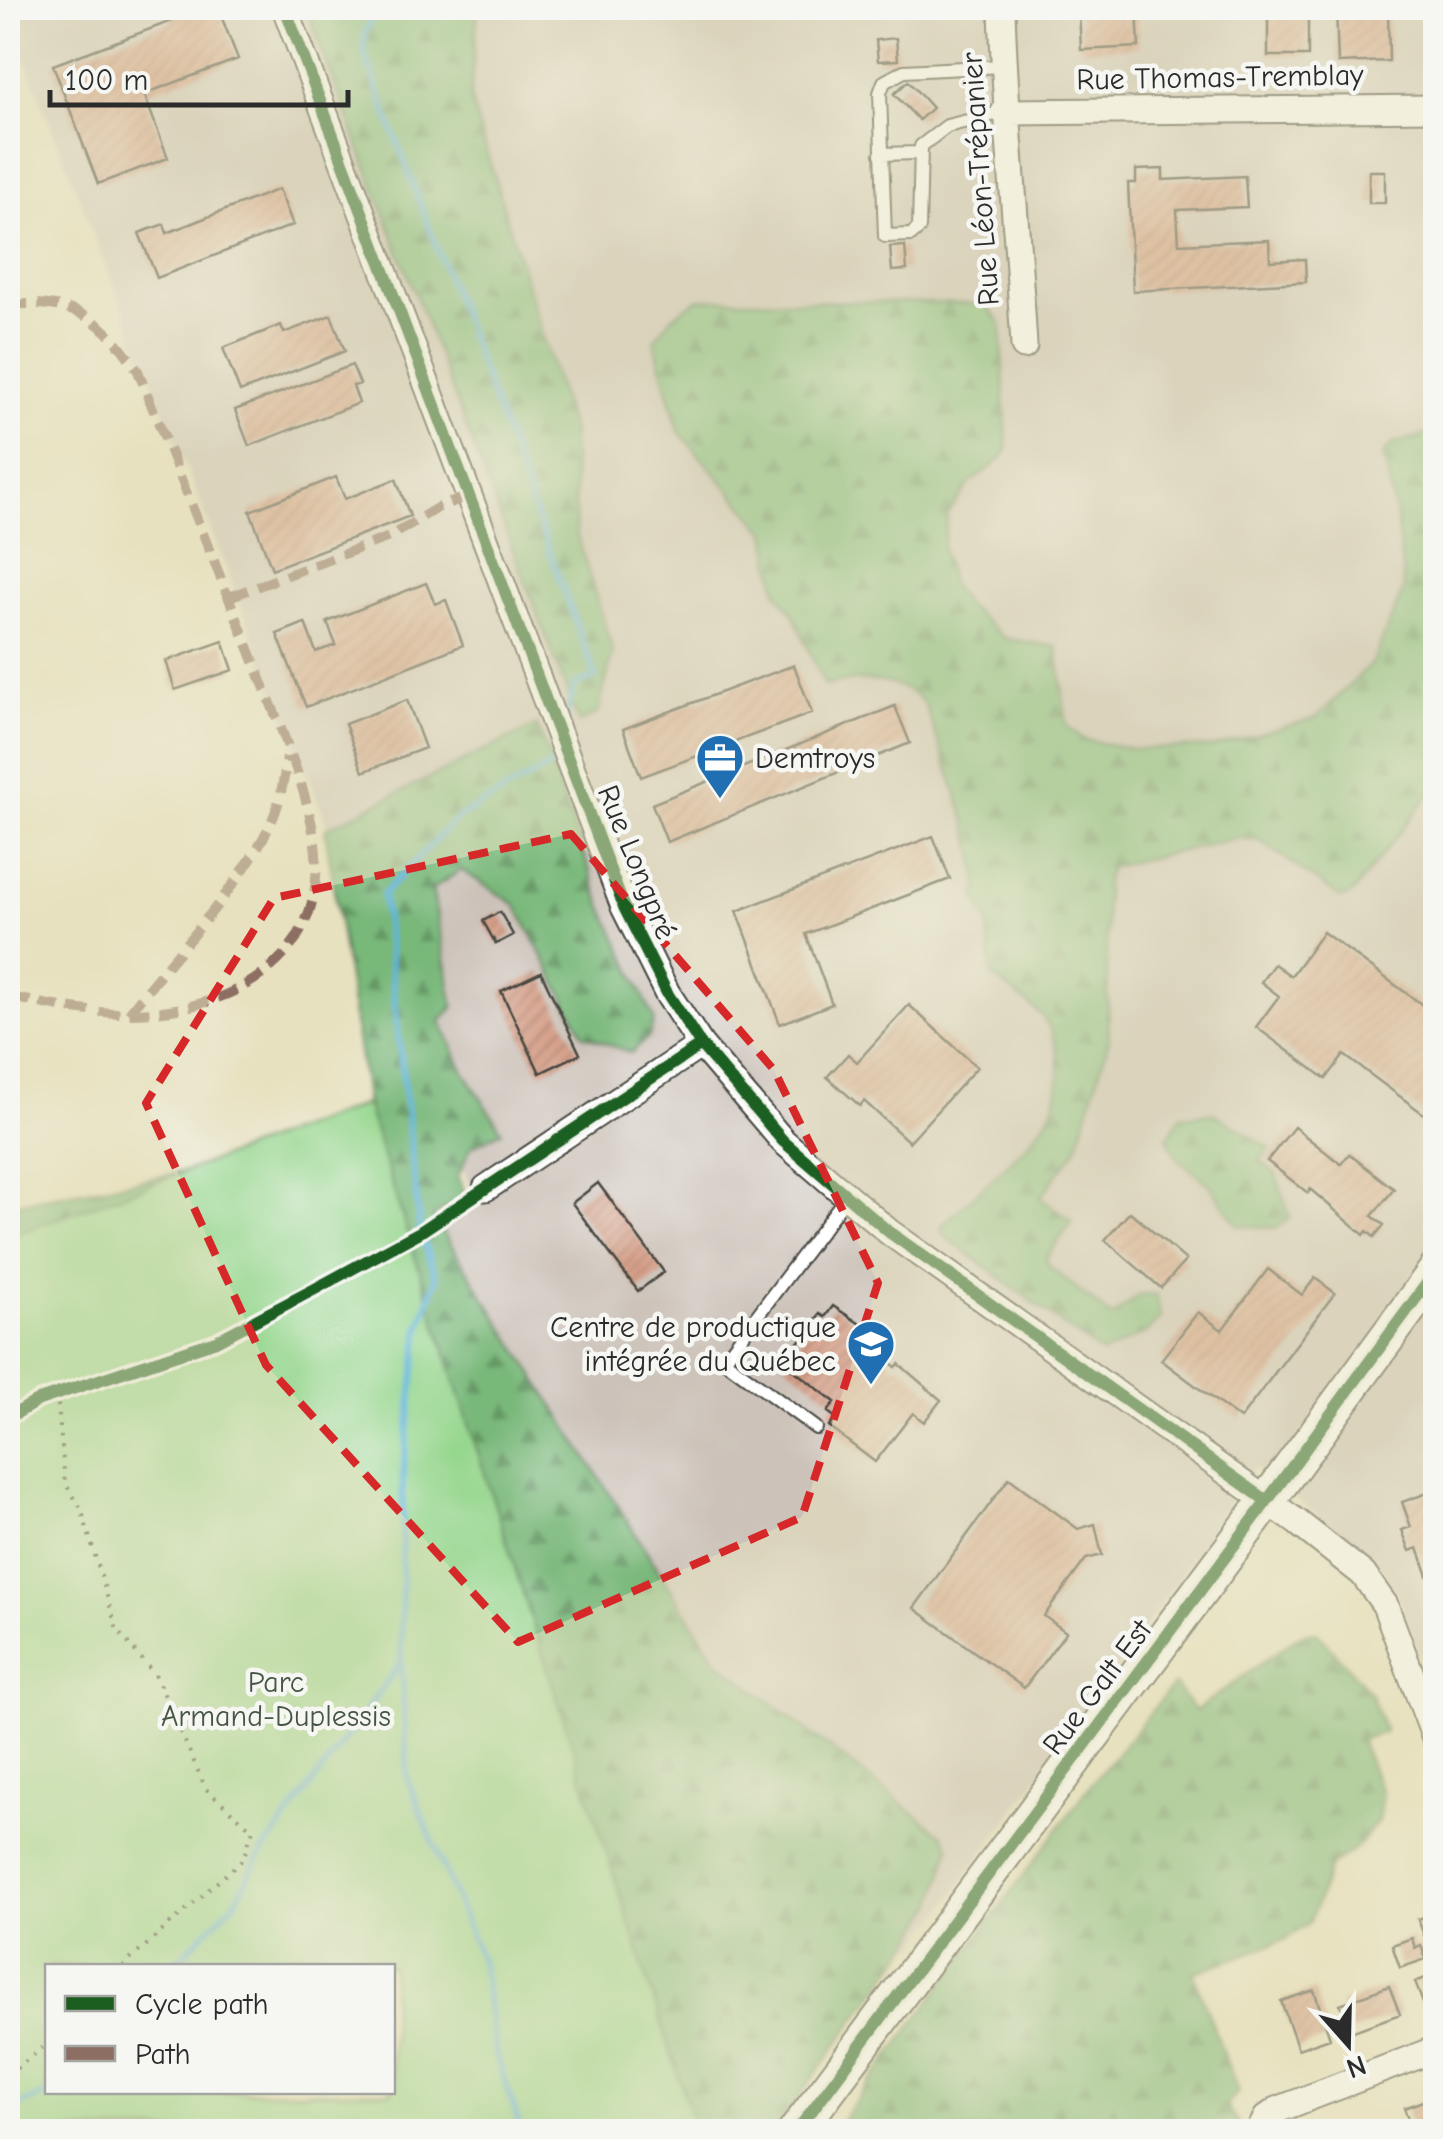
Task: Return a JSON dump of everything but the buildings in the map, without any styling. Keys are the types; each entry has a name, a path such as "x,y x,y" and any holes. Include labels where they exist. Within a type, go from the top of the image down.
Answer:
{"street":[{"name":"Rue Longpré","path":"285,8 624,907 667,994 701,1046 783,1140 888,1232 1346,1559 1376,1590 1389,1614 1436,1741"},
{"name":"Rue Léon-Trépanier","path":"1002,8 1004,112 1019,248 1024,346"},
{"name":"Rue Thomas-Tremblay","path":"1004,112 1436,108"},
{"path":"486,1188 701,1046"},
{"name":"Rue Galt Est","path":"796,2132 1436,1271"},
{"path":"1259,2130 1266,2118 1295,2102 1436,2049"}],"lane":[{"path":"1003,66 904,71 890,77 880,93 882,231 889,236 911,235 919,228 920,146 942,128 1004,112"},
{"path":"881,154 918,153"},
{"path":"816,1428 724,1360 847,1196"}],"path":[{"path":"40,1400 74,1388"},
{"path":"57,1394 66,1483 82,1508 117,1630 156,1676 206,1789 253,1830 243,1859 125,1964"},
{"path":"8,2075 45,2045"}],"highlighted area":[{"path":"571,834 774,1070 878,1283 802,1517 518,1642 266,1365 146,1103 274,898"}],"shaded area":[{"path":"8,8 1435,8 1435,1698 1398,1595 1386,1573 1374,1559 1254,1467 1117,1669 915,1948 420,1232 474,1197 8,17"}],"green space":[{"path":"306,8 478,8 470,97 572,433 576,532 613,652 598,713 579,723"},
{"path":"699,299 985,304 1001,323 1007,450 970,483 948,514 943,548 950,583 965,604 1004,638 1057,647 1067,726 1085,740 1135,749 1214,747 1316,718 1373,662 1404,588 1396,515 1383,454 1394,443 1429,434 1435,424 1435,787 1352,894 1341,898 1259,840 1238,838 1110,867 1105,883 1109,1040 1077,1148 1040,1198 1073,1221 1046,1258 1050,1267 1112,1317 1141,1294 1156,1295 1161,1318 1147,1332 1102,1354 942,1234 942,1225 1021,1150 1047,1119 1059,1084 1054,1040 1042,1016 992,976 988,923 976,897 977,880 968,830 924,703 903,688 878,681 825,686 792,612 777,592 767,533 679,432 654,340 674,315"},
{"name":"Parc Armand-Duplessis","path":"537,725 602,905 654,1019 649,1036 631,1053 584,1035 516,905 461,870 432,889 454,1007 441,1021 463,1070 502,1131 471,1147 458,1176 465,1195 433,1217 716,1660 944,1836 950,1848 935,1903 903,1955 774,2131 8,2132 8,1205 372,1136 325,829"},
{"name":"Parc Armand-Duplessis","path":"366,1104 696,2131 8,2131 8,1237"},
{"path":"1214,1113 1270,1148 1260,1161 1276,1174 1290,1218 1277,1228 1237,1225 1210,1185 1178,1159 1167,1138 1181,1116"},
{"path":"1317,1632 1371,1694 1385,1732 1360,1740 1382,1794 1378,1821 1356,1848 1330,1866 1309,1924 1284,1940 1193,1973 1238,2092 1226,2105 1243,2131 834,2131 1090,1786 1174,1684 1195,1711 1302,1634"}],"waterway":[{"path":"378,8 365,32 364,52 596,677 574,686 565,720"},
{"path":"522,2132 495,2052 481,1961 408,1780 401,1661 403,1475 420,1328 436,1278 420,1232 383,894 457,818 552,765 556,752"},
{"path":"174,1964 236,1901 257,1860 401,1662"},
{"path":"8,2109 48,2094"}],"marked path":[{"path":"8,305 50,305 84,316 112,337 138,371 294,763 316,854 314,892 303,925 285,953 261,975 232,992 199,1004 127,1013 67,1008 8,996"},
{"path":"229,597 389,537 437,508 471,495"},
{"path":"129,1013 223,898 257,849 276,809 287,757"}],"cycle path":[{"path":"285,8 624,907 667,993 701,1045 783,1141 889,1232 1267,1501"},
{"path":"8,1418 39,1400 216,1341 315,1289 420,1232 701,1045"},
{"path":"796,2132 1436,1271"}],"place":[{"name":"Demtroys","path":"720,800"},
{"name":"Centre de productique intégrée du Québec","path":"871,1386"}]}
